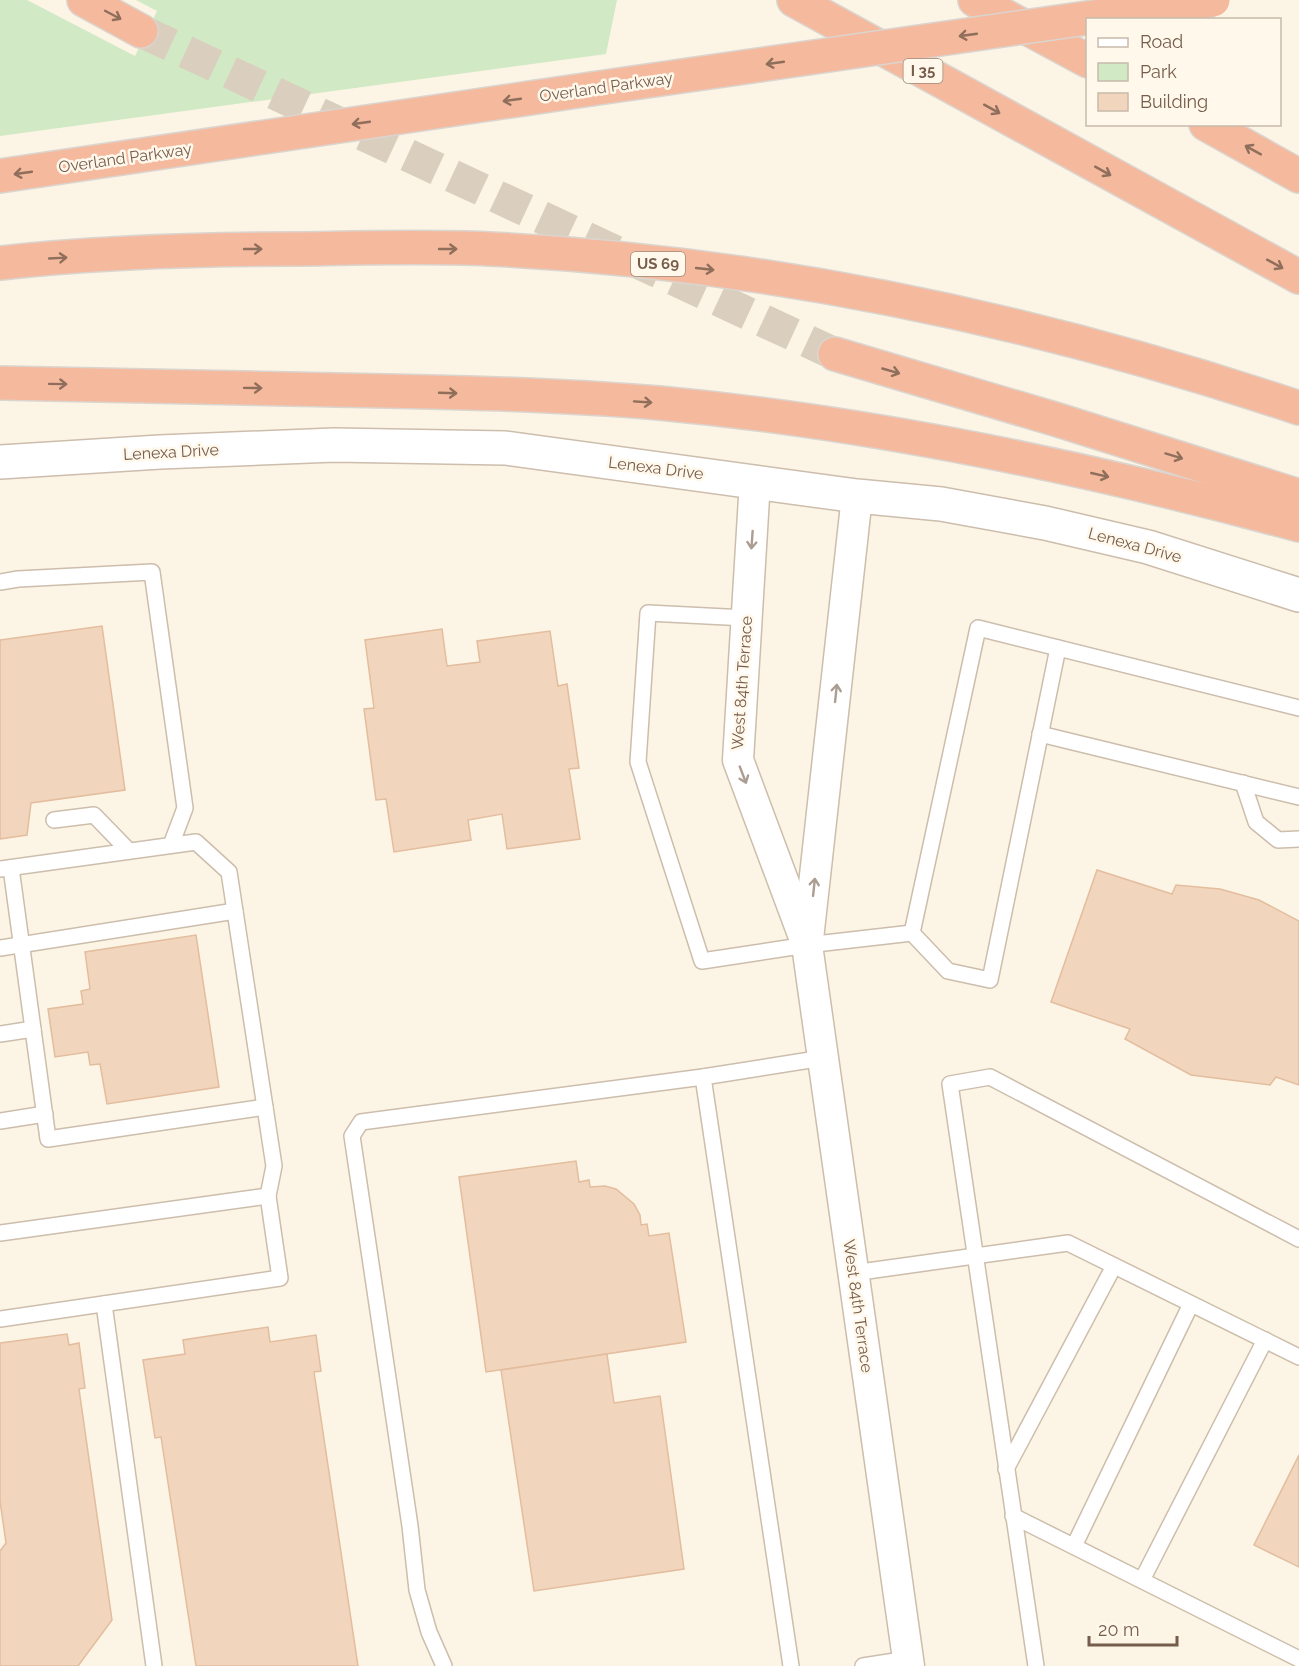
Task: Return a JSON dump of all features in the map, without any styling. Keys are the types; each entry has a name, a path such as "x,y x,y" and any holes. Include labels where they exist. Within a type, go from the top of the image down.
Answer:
{"highway":[{"path":"84,0 141,31"},
{"name":"I 35","path":"794,0 1299,277"},
{"path":"975,0 1086,60"},
{"name":"Overland Parkway","path":"1087,18 1213,0"},
{"name":"Overland Parkway","path":"0,176 1086,18"},
{"path":"1210,126 1299,176"},
{"name":"US 69","path":"0,263 44,258 202,249 489,249 607,258 763,276 953,312 1129,357 1299,408"},
{"path":"834,354 1058,420 1299,495"},
{"path":"0,383 409,391 552,396 659,404 823,423 935,440 1207,500 1299,525"}],"street":[{"name":"Lenexa Drive","path":"0,462 160,452 334,445 505,448 857,496 941,504 1045,523 1148,546 1299,595"},
{"name":"West 84th Terrace","path":"755,481 738,760 807,945 909,1662"},
{"name":"West 84th Terrace","path":"807,945 857,496"}],"lane":[{"path":"0,582 18,579 152,572 185,808 171,845"},
{"path":"746,618 648,613 638,762 702,961 807,945 912,933"},
{"path":"912,933 978,628 1299,708"},
{"path":"912,933 948,971 990,980 1058,648"},
{"path":"1040,734 1243,783 1297,791"},
{"path":"1243,783 1256,822 1278,840 1299,839"},
{"path":"54,820 94,814 129,851"},
{"path":"0,1319 280,1278 268,1196 274,1166 266,1107 235,911 230,872 196,842 5,869 21,945 48,1139 266,1107"},
{"path":"0,948 235,911"},
{"path":"0,1034 33,1029"},
{"path":"444,1666 429,1632 417,1590 410,1526 352,1136 361,1122 703,1077 823,1058"},
{"path":"703,1077 790,1666"},
{"path":"1035,1666 950,1084 990,1077 1299,1239"},
{"path":"0,1121 45,1114"},
{"path":"0,1233 268,1196"},
{"path":"853,1273 1068,1244 1299,1355"},
{"path":"1006,1468 1114,1266"},
{"path":"104,1304 154,1666"},
{"path":"1074,1546 1191,1304"},
{"path":"1142,1580 1265,1340"},
{"path":"1013,1516 1299,1659"},
{"path":"863,1666 909,1662"}],"green space":[{"path":"0,0 27,0 135,56 157,11 136,0 617,0 606,54 0,136"}],"building":[{"path":"102,626 125,790 31,803 27,835 0,839 0,640"},
{"path":"442,629 447,666 480,662 477,641 550,631 558,686 567,684 579,768 569,769 580,839 507,849 502,814 468,820 471,840 394,852 386,799 376,800 364,709 374,708 365,640"},
{"path":"1097,870 1172,894 1176,885 1220,889 1259,900 1299,921 1299,1085 1276,1077 1270,1085 1191,1075 1125,1039 1130,1029 1051,1002"},
{"path":"196,935 219,1087 107,1104 100,1064 90,1065 88,1052 55,1057 48,1009 83,1004 81,991 90,989 85,952"},
{"path":"576,1161 579,1182 589,1180 590,1187 605,1186 616,1189 634,1204 640,1215 641,1225 647,1224 649,1236 669,1233 686,1342 486,1372 459,1177"},
{"path":"268,1327 270,1342 316,1335 321,1371 314,1372 358,1666 196,1666 161,1437 155,1438 143,1360 185,1354 183,1340"},
{"path":"67,1334 69,1345 79,1343 85,1388 79,1389 112,1620 78,1666 0,1666 0,1551 6,1543 0,1501 0,1343"},
{"path":"607,1354 614,1403 660,1396 684,1569 534,1591 501,1370"},
{"path":"1299,1455 1299,1567 1254,1545"}],"tunnel":[{"path":"141,31 835,354"}]}
